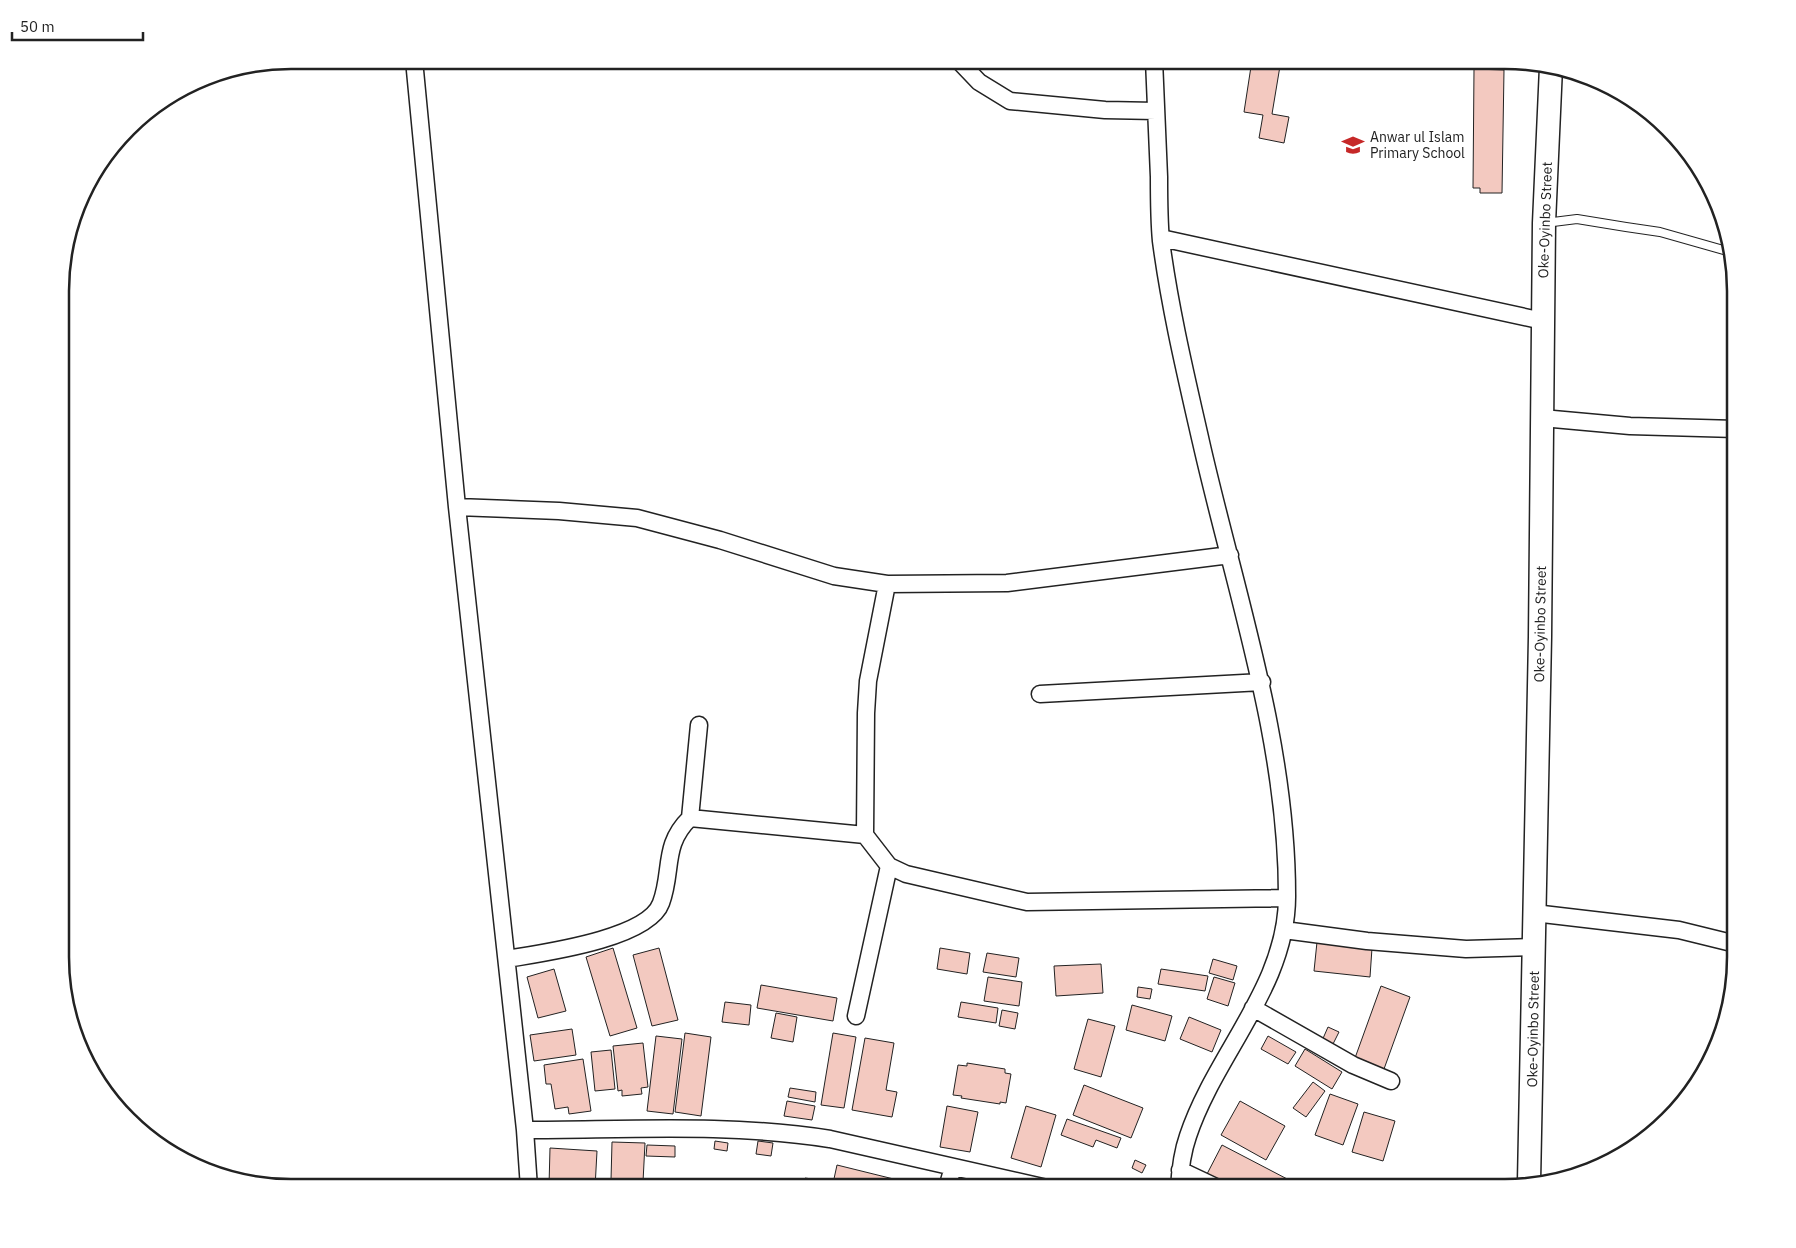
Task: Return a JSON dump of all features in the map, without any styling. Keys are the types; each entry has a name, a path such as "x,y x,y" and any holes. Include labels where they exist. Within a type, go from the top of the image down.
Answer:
{"main road":[{"name":"Oke-Oyinbo Street","path":"1530,1178 1540,637 1544,223 1551,74"}],"street":[{"path":"415,69 457,507 507,959 528,1179"},
{"path":"967,69 979,82 1010,101 1105,110 1156,111"},
{"path":"1154,69 1161,238 1201,443 1262,682 1283,819 1288,898 1284,930 1276,957 1253,1008 1198,1110 1187,1138 1180,1179"},
{"path":"1161,238 1543,321"},
{"path":"1542,418 1630,426 1727,429"},
{"path":"457,507 559,511 637,518 720,540 834,576 887,584 1007,583 1230,556"},
{"path":"887,584 868,681 865,835 889,866 906,874 1027,902 1288,898"},
{"path":"1040,694 1262,682"},
{"path":"507,959 554,951 620,934 642,925 654,916 661,904 671,845 681,827 690,818 699,725"},
{"path":"690,818 865,835"},
{"path":"856,1016 889,866"},
{"path":"1534,912 1679,930 1727,942"},
{"path":"1284,930 1367,941 1466,949 1533,947"},
{"path":"1253,1008 1352,1065 1390,1081"},
{"path":"525,1130 730,1130 799,1134 830,1139 1007,1179"},
{"path":"950,1179 953,1167"},
{"path":"1180,1170 1199,1179"}],"lane":[{"path":"1544,223 1577,219 1660,232 1723,251"}],"building":[{"path":"1251,69 1280,69 1272,114 1289,117 1284,143 1259,138 1263,115 1244,112"},
{"path":"1474,69 1504,70 1502,193 1480,193 1480,188 1473,188"},
{"path":"1317,942 1372,948 1370,977 1314,971"},
{"path":"613,948 637,1028 610,1036 586,957"},
{"path":"659,948 678,1020 652,1026 633,955"},
{"path":"940,948 970,953 967,974 937,969"},
{"path":"987,953 1019,958 1016,977 983,972"},
{"path":"1213,959 1237,966 1233,980 1209,973"},
{"path":"1101,964 1103,993 1056,996 1054,966"},
{"path":"554,969 566,1011 538,1018 527,977"},
{"path":"1161,969 1208,976 1205,991 1158,984"},
{"path":"988,977 1022,982 1019,1006 984,1001"},
{"path":"1214,977 1235,983 1228,1006 1207,999"},
{"path":"761,985 837,998 833,1021 757,1008"},
{"path":"1381,986 1410,997 1384,1069 1355,1058"},
{"path":"1138,987 1152,989 1150,999 1137,997"},
{"path":"725,1002 751,1005 749,1025 722,1022"},
{"path":"961,1002 998,1008 996,1023 958,1017"},
{"path":"1132,1005 1172,1016 1165,1041 1126,1030"},
{"path":"1002,1010 1018,1013 1015,1029 999,1026"},
{"path":"776,1013 797,1017 793,1042 771,1038"},
{"path":"1189,1017 1221,1030 1212,1052 1180,1039"},
{"path":"1088,1019 1115,1026 1101,1077 1074,1069"},
{"path":"1328,1027 1339,1032 1331,1048 1321,1043"},
{"path":"572,1029 576,1055 534,1061 530,1035"},
{"path":"685,1033 711,1037 701,1116 675,1112"},
{"path":"833,1033 856,1037 844,1108 821,1105"},
{"path":"656,1036 682,1039 673,1114 647,1111"},
{"path":"1268,1036 1296,1052 1288,1064 1261,1049"},
{"path":"865,1038 894,1043 886,1090 897,1092 892,1117 852,1110"},
{"path":"643,1043 648,1087 641,1088 642,1094 622,1096 622,1090 618,1091 613,1046"},
{"path":"1305,1049 1342,1072 1332,1089 1295,1066"},
{"path":"611,1050 615,1089 595,1091 591,1052"},
{"path":"583,1059 591,1111 569,1114 568,1107 555,1109 551,1084 546,1084 544,1065"},
{"path":"967,1063 1005,1069 1005,1073 1011,1074 1006,1103 1000,1102 1000,1104 953,1095 958,1065 967,1066"},
{"path":"1313,1082 1325,1091 1306,1117 1293,1108"},
{"path":"1084,1085 1143,1108 1131,1138 1073,1115"},
{"path":"790,1088 816,1092 815,1102 788,1097"},
{"path":"1330,1094 1358,1104 1343,1145 1315,1135"},
{"path":"787,1101 815,1106 812,1120 784,1116"},
{"path":"1240,1101 1285,1126 1266,1160 1221,1135"},
{"path":"947,1106 978,1112 970,1152 940,1147"},
{"path":"1026,1106 1056,1115 1041,1167 1011,1158"},
{"path":"1364,1112 1395,1121 1383,1161 1352,1152"},
{"path":"1067,1119 1121,1138 1117,1148 1096,1140 1093,1147 1061,1135"},
{"path":"715,1141 728,1143 727,1151 714,1149"},
{"path":"758,1141 773,1143 771,1156 756,1154"},
{"path":"612,1142 645,1143 643,1179 611,1179"},
{"path":"647,1145 675,1146 675,1157 646,1156"},
{"path":"1222,1145 1287,1179 1217,1179 1207,1174"},
{"path":"550,1148 597,1151 595,1179 549,1179"},
{"path":"1135,1160 1146,1165 1142,1173 1132,1168"},
{"path":"837,1165 894,1179 834,1179"}],"place":[{"name":"Anwar ul Islam Primary School","path":"1353,145"}]}
